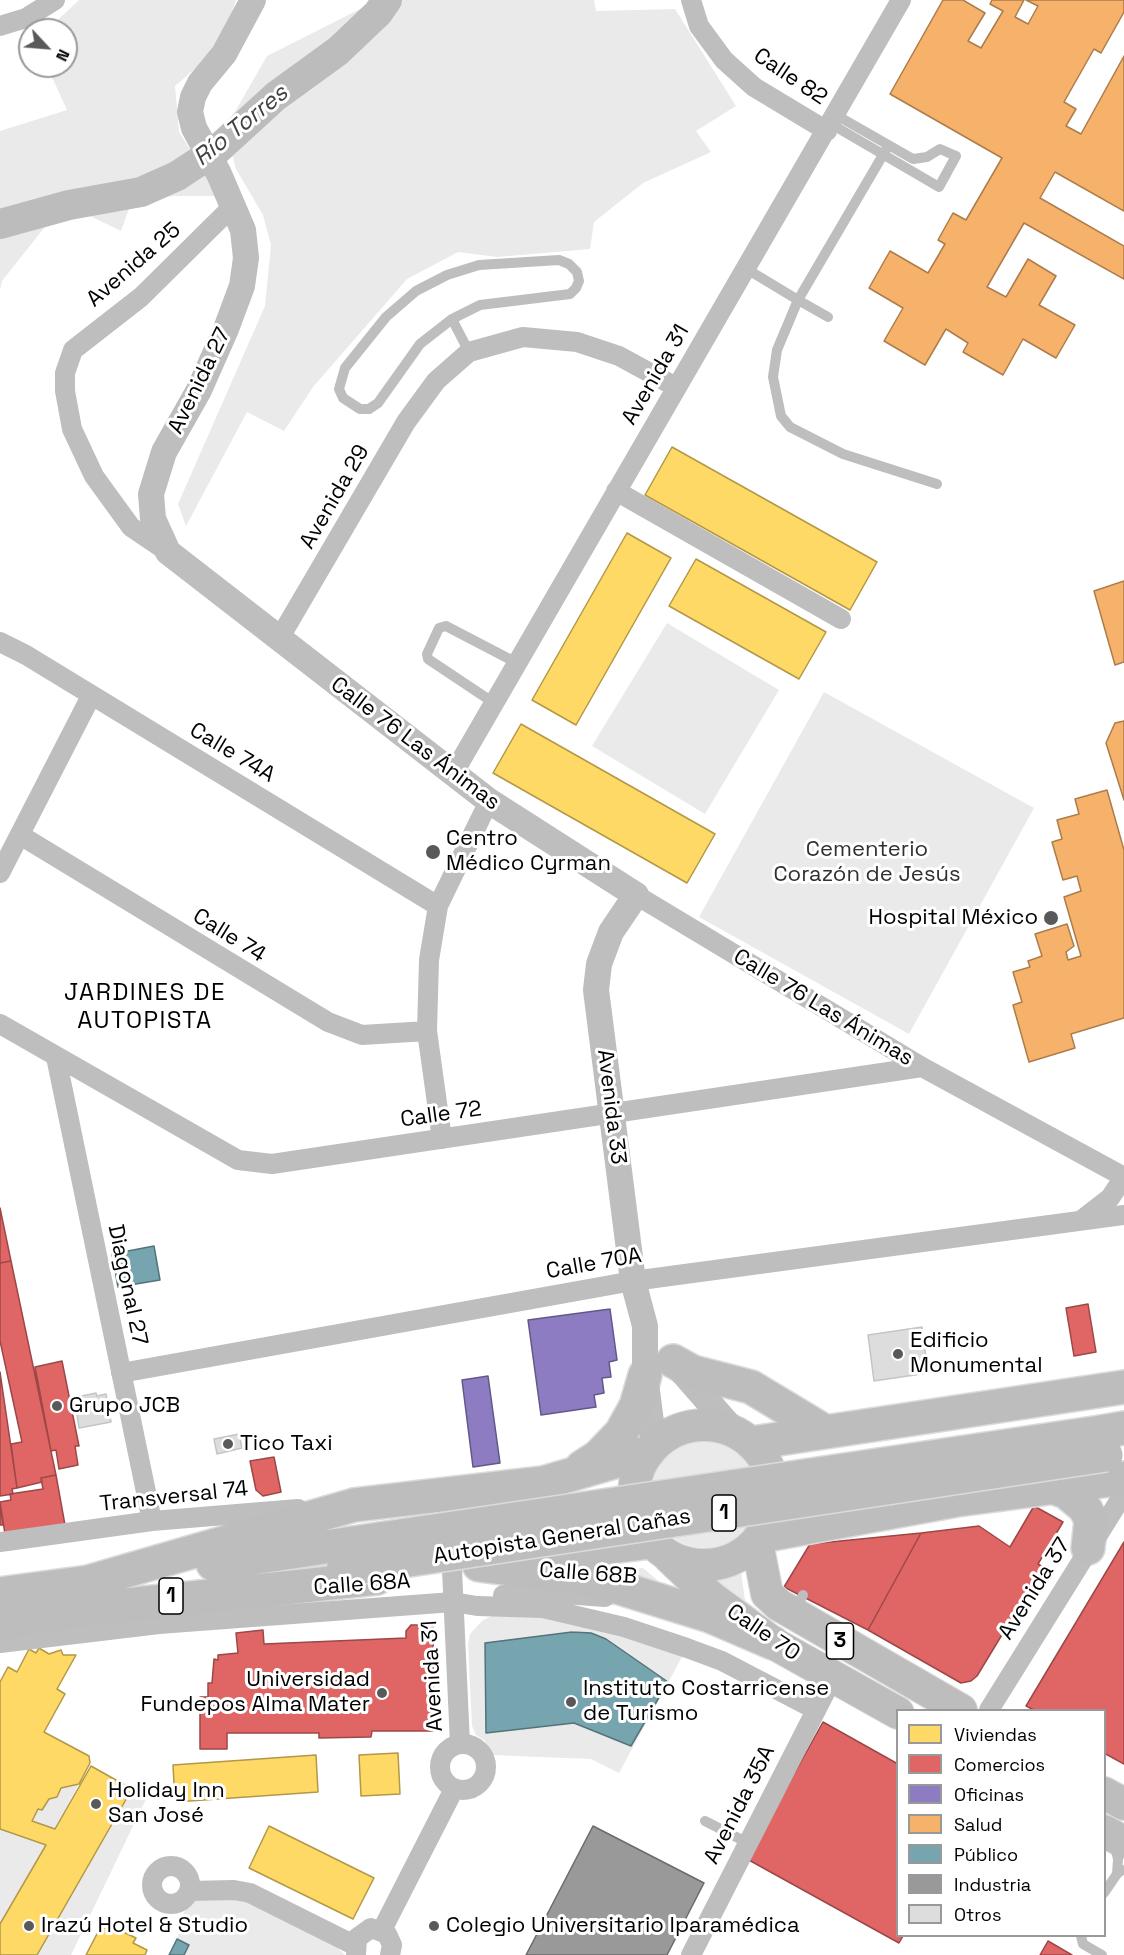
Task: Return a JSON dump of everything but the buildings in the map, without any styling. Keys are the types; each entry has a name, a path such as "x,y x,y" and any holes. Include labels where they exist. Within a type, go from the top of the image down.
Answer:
{"highway":[{"path":"558,1478 599,1456 621,1433 659,1368 693,1372 751,1387 824,1431"},
{"path":"743,1437 824,1431 1124,1387"},
{"path":"858,1426 847,1437 839,1452 837,1468 840,1484 848,1497 861,1508 876,1513"},
{"path":"93,1595 354,1505 558,1478 651,1449"},
{"path":"759,1539 835,1526 876,1513 1052,1487 1118,1463"},
{"name":"Autopista General Cañas","path":"0,1623 93,1595 341,1558 1118,1463"},
{"path":"547,1554 556,1543 562,1520 558,1478"},
{"path":"1052,1487 1066,1492 1085,1508 1091,1520 1088,1548"},
{"path":"93,1595 465,1568 547,1554 660,1550"},
{"path":"465,1568 580,1578 684,1607 773,1643"},
{"name":"Autopista General Cañas","path":"0,1594 93,1595"}],"main road":[{"path":"651,1449 671,1433 692,1426 713,1425 743,1437 765,1459 772,1478 774,1498 770,1518 759,1539 738,1557 716,1565 692,1565 660,1550"},
{"name":"3","path":"651,1449 637,1474 634,1498 639,1521 660,1550"},
{"name":"Calle 70","path":"759,1539 766,1594 798,1604 959,1709"},
{"name":"Calle 70","path":"660,1550 712,1598 773,1643 896,1712"},
{"path":"1106,1794 1124,1804"}],"street":[{"path":"0,26 26,18 55,0"},
{"name":"Avenida 27","path":"168,552 153,519 150,494 164,452 199,390 226,329 242,286 246,258 243,230 219,174 194,128 190,112 193,97 224,54 253,0"},
{"name":"Calle 82","path":"691,0 699,26 724,60 754,87 832,123"},
{"name":"Avenida 31","path":"453,774 745,268 832,123 901,0"},
{"name":"Avenida 25","path":"68,359 73,350 86,338 141,297 180,262 232,207"},
{"path":"469,352 523,337 577,342 619,356 676,387"},
{"name":"Avenida 29","path":"279,639 406,422 436,381 469,352"},
{"name":"Calle 76 Las Ánimas","path":"68,359 65,391 72,429 87,462 112,504 131,527 168,552 489,801 636,896 922,1067 1124,1177"},
{"path":"616,491 841,619"},
{"name":"Calle 74A","path":"0,642 26,655 438,906"},
{"path":"0,873 91,696"},
{"path":"442,1139 427,1031 429,960 438,906 489,801"},
{"name":"Calle 74","path":"20,835 328,1022 362,1035 427,1031"},
{"name":"Avenida 33","path":"636,896 611,932 599,963 596,990 633,1281 659,1368 743,1437"},
{"name":"Calle 72","path":"0,1024 238,1160 272,1164 922,1067"},
{"name":"Diagonal 27","path":"56,1057 152,1521"},
{"name":"Calle 70A","path":"1078,1222 1110,1198 1124,1177"},
{"name":"Calle 70A","path":"121,1373 633,1281 1124,1215"},
{"path":"651,1449 659,1368"},
{"name":"Avenida 37","path":"990,1709 1088,1548 1118,1463"},
{"name":"Transversal 74","path":"0,1542 152,1521 354,1505"},
{"name":"Avenida 31","path":"460,1744 453,1602 465,1568"},
{"name":"Calle 68B","path":"453,1602 485,1595 551,1593 684,1607"},
{"name":"Calle 68A","path":"0,1643 159,1624 453,1602 561,1611 624,1627 722,1661 816,1710"},
{"name":"Avenida 35A","path":"691,1955 833,1677"},
{"path":"460,1744 474,1746 480,1750 487,1763 487,1770 481,1783 475,1788 461,1791 454,1789 444,1780 441,1760 448,1749 460,1744"},
{"path":"382,1930 454,1789"},
{"path":"189,1891 234,1890 250,1893 355,1950 357,1938 365,1930 382,1930 390,1939 390,1955"}],"lane":[{"path":"832,123 886,150 913,159 927,157 940,149 956,156 939,187 886,150"},
{"path":"886,150 798,300 777,350 773,377 781,416 790,427 843,454 937,484"},
{"path":"559,260 569,264 577,272 579,280 576,288 570,294 480,305 452,319 420,344 378,403 369,409 360,409 343,399 339,389 345,368 386,317 416,291 447,275 479,265 559,260"},
{"path":"745,268 828,317"},
{"path":"452,319 469,352"},
{"path":"494,703 428,659 427,654 439,628 446,626 517,663"},
{"path":"705,1821 748,1843"},
{"path":"1106,1890 1120,1871 1113,1835"},
{"path":"1081,1937 1083,1944 1102,1955"}],"green space":[{"path":"79,0 236,0 221,46 175,86 179,132 220,196 172,196 131,203 121,231 86,214 48,223 2,281 0,290 0,131 67,110 52,78 78,78 78,18 60,18"},
{"path":"378,0 594,0 596,11 675,9 736,106 696,131 711,152 643,183 594,222 590,249 497,257 458,252 407,279 313,387 284,431 247,412 186,526 178,504 265,306 271,245 263,215 236,169 225,129 267,56"},
{"path":"667,623 779,690 705,814 592,746"},
{"name":"Cementerio Corazón de Jesús","path":"824,692 1034,808 909,1034 699,917"},
{"path":"705,1440 726,1444 744,1455 755,1473 759,1494 755,1515 744,1533 726,1544 705,1548 684,1544 666,1533 655,1515 651,1494 655,1473 666,1455 684,1444"},
{"path":"740,1564 745,1600 776,1624 769,1632 712,1585"},
{"path":"547,1568 643,1568 684,1603"},
{"path":"495,1614 559,1619 614,1632 683,1655 619,1773 591,1759 491,1755 485,1741 476,1735 472,1726 468,1644 470,1634 482,1621","holes":["572,1632 591,1633 606,1639 667,1682 630,1746 574,1723 486,1732 485,1643"]},
{"path":"79,1784 55,1829 32,1821 38,1809 42,1810 49,1799 57,1797 61,1788"},
{"path":"132,1789 147,1797 71,1955 37,1955"},
{"path":"0,1829 46,1845 0,1924"},
{"path":"195,1897 242,1899 335,1945 345,1955 184,1955 189,1945 177,1939 186,1906"}],"waterway":[{"name":"Río Torres","path":"0,224 69,205 141,192 177,176 218,149 276,96 338,51 378,13 387,0"}],"place":[{"name":"Centro Médico Cyrman","path":"433,852"},
{"name":"Hospital México","path":"1051,918"},
{"name":"Edificio Monumental","path":"898,1354"},
{"name":"Grupo JCB","path":"57,1406"},
{"name":"Tico Taxi","path":"228,1444"},
{"name":"Universidad Fundepos Alma Mater","path":"382,1693"},
{"name":"Instituto Costarricense de Turismo","path":"571,1702"},
{"name":"Holiday Inn San José","path":"96,1804"},
{"name":"Irazú Hotel & Studio","path":"29,1926"},
{"name":"Colegio Universitario Iparamédica","path":"434,1926"}],"district":[{"name":"JARDINES DE AUTOPISTA","path":"145,1007"}]}
